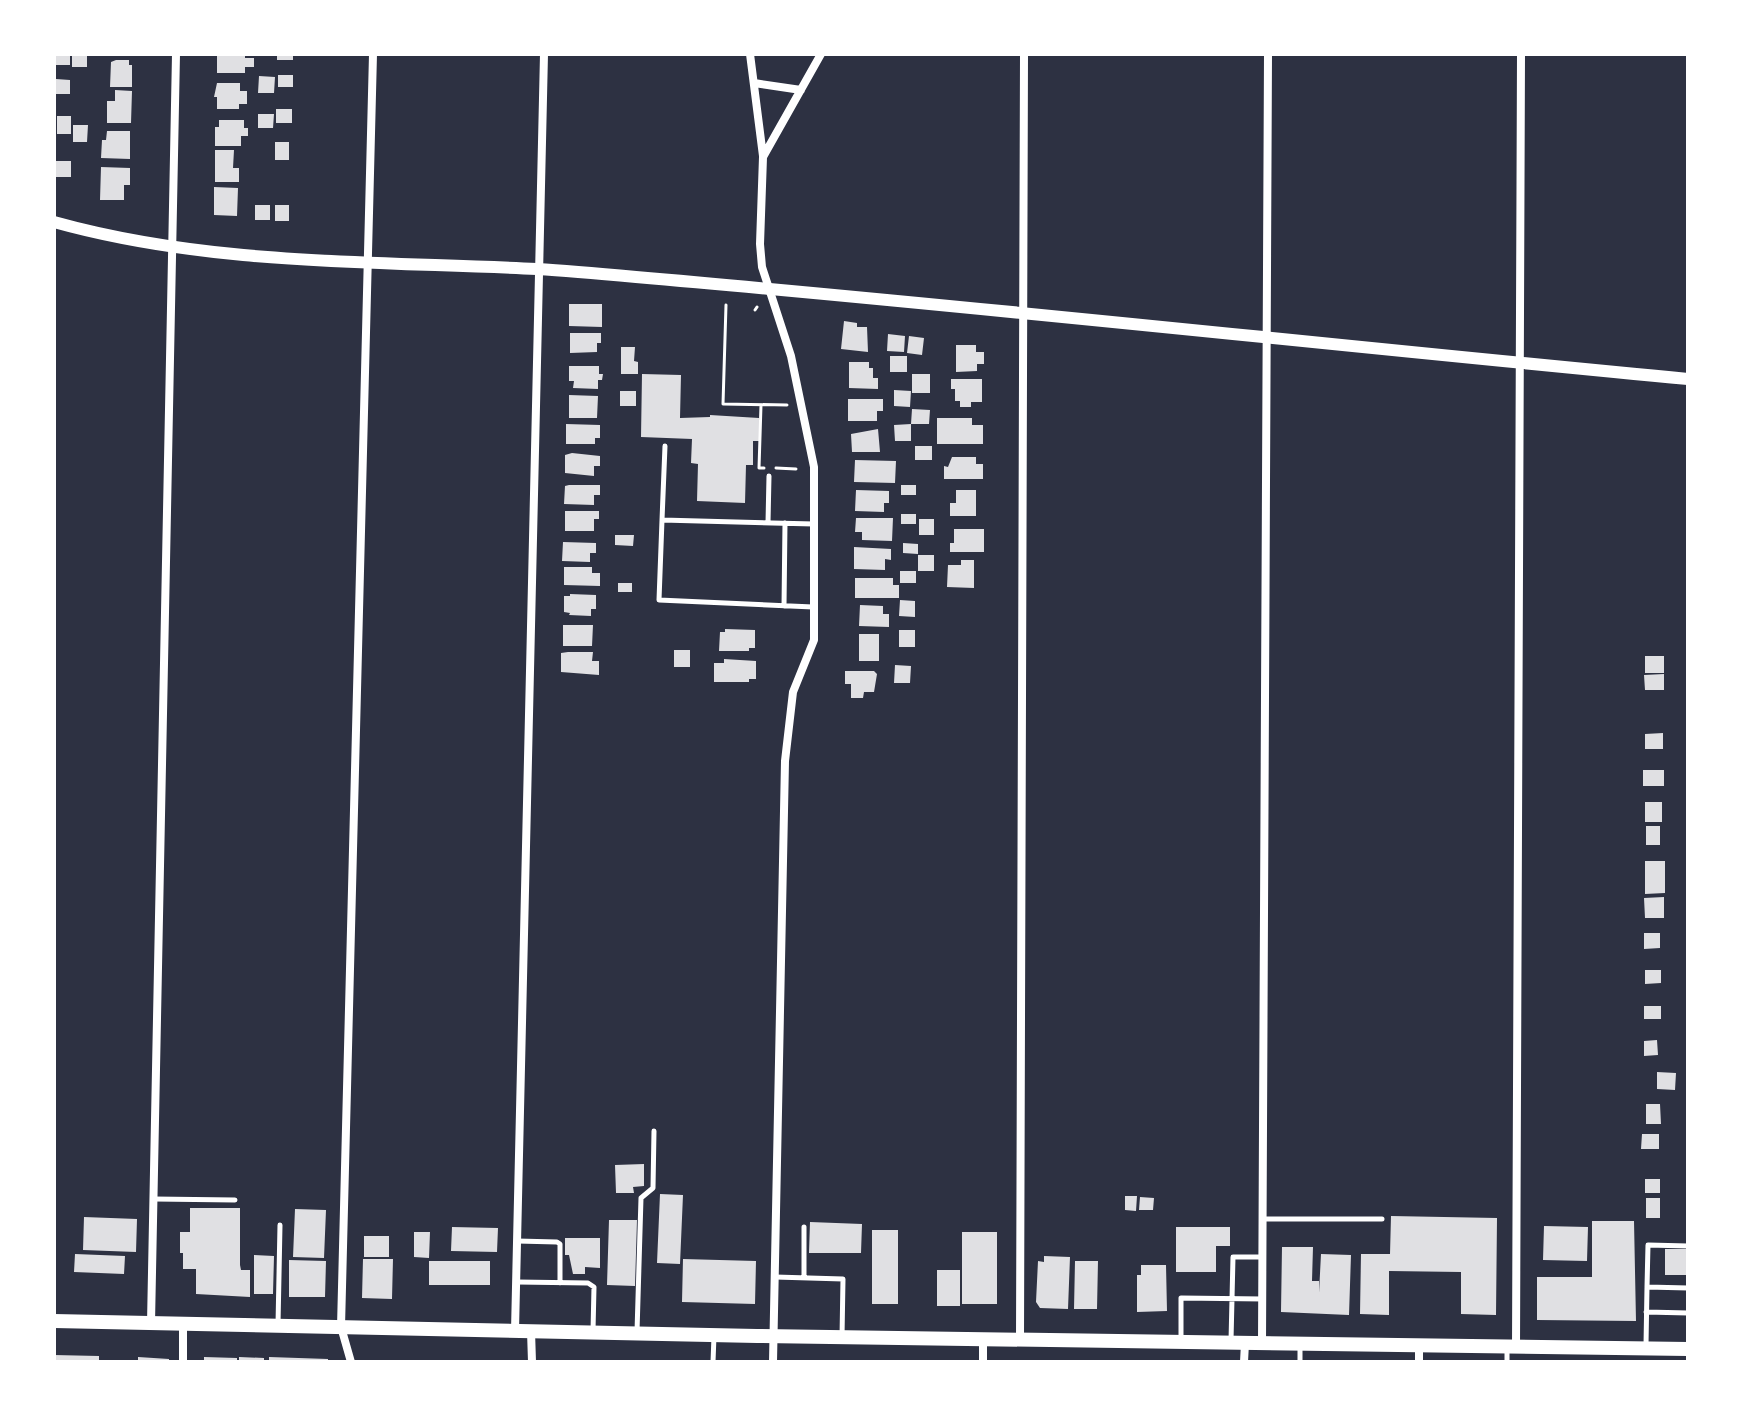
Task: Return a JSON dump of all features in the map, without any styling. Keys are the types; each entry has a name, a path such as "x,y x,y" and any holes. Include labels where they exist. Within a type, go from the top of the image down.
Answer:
{"main road":[{"path":"54,1321 714,1335 1512,1346 1578,1355 1645,1348 1688,1349"}],"street":[{"path":"151,1323 176,54"},
{"path":"351,1362 341,1327 373,54"},
{"path":"515,1331 544,54"},
{"path":"750,54 763,157 762,267 791,356 814,467 814,640 793,692 785,761 773,1362"},
{"path":"763,157 821,54"},
{"path":"1020,1339 1024,54"},
{"path":"1262,1343 1268,54"},
{"path":"1512,1346 1521,54"},
{"path":"754,83 801,90"},
{"path":"54,222 123,239 286,260 539,269 1688,379"},
{"path":"183,1324 183,1362"},
{"path":"531,1331 532,1362"},
{"path":"983,1339 983,1362"},
{"path":"1238,1342 1244,1362"},
{"path":"1419,1345 1419,1362"}],"lane":[{"path":"665,446 659,600 813,607"},
{"path":"768,523 769,476"},
{"path":"662,520 814,524"},
{"path":"784,606 785,523"},
{"path":"637,1333 641,1198 653,1188 654,1131"},
{"path":"153,1199 235,1200"},
{"path":"1263,1219 1382,1219"},
{"path":"278,1326 280,1225"},
{"path":"804,1227 804,1278"},
{"path":"516,1241 560,1244 560,1283"},
{"path":"1645,1348 1648,1245 1688,1246"},
{"path":"1238,1342 1232,1299 1233,1257 1263,1257"},
{"path":"774,1277 843,1279 842,1337"},
{"path":"516,1281 588,1283 594,1287 593,1332"},
{"path":"1647,1287 1688,1288"},
{"path":"1181,1342 1181,1298 1263,1299"},
{"path":"1646,1312 1688,1313"},
{"path":"713,1362 714,1335"},
{"path":"1300,1343 1300,1362"},
{"path":"1507,1362 1512,1346"}],"path":[{"path":"726,305 723,404 787,405"},
{"path":"761,405 759,468 796,469"}],"building":[{"path":"55,54 70,54 70,65 55,65"},
{"path":"72,54 87,54 87,67 72,67"},
{"path":"217,54 245,54 245,58 254,58 254,67 245,67 245,73 217,73"},
{"path":"277,54 293,54 293,60 277,60"},
{"path":"129,60 129,65 132,65 132,87 110,87 111,62"},
{"path":"278,75 293,75 293,87 278,87"},
{"path":"259,76 275,77 274,93 258,93"},
{"path":"56,79 70,80 70,94 55,94"},
{"path":"217,83 240,83 240,91 247,91 247,104 239,104 239,109 217,109 217,97 214,97"},
{"path":"115,90 132,91 131,123 107,123 107,101 115,101"},
{"path":"276,109 292,109 292,123 276,123"},
{"path":"258,114 274,114 273,128 258,128"},
{"path":"57,116 71,116 71,134 57,134"},
{"path":"219,120 244,120 248,136 241,136 241,146 215,146 215,127 219,127"},
{"path":"73,125 88,125 87,142 73,142"},
{"path":"107,131 130,131 130,159 101,158 102,140 106,140"},
{"path":"275,142 289,142 289,160 275,160"},
{"path":"215,150 234,150 233,168 239,168 239,182 215,182"},
{"path":"54,161 71,161 71,177 54,177"},
{"path":"101,167 130,168 130,185 124,185 124,200 100,200"},
{"path":"214,187 238,188 237,216 214,215"},
{"path":"255,205 270,205 270,220 255,220"},
{"path":"275,205 289,205 289,221 275,221"},
{"path":"569,304 602,304 602,327 569,326"},
{"path":"844,321 857,323 857,327 867,327 868,352 841,349"},
{"path":"570,333 601,333 597,352 570,353"},
{"path":"888,334 905,336 904,352 887,351"},
{"path":"909,336 924,338 922,355 907,353"},
{"path":"956,345 976,345 976,352 984,352 984,364 977,364 977,371 956,372"},
{"path":"621,347 635,347 634,361 638,362 638,374 621,374"},
{"path":"890,356 907,356 907,372 890,372"},
{"path":"849,362 869,362 869,368 873,368 873,378 878,378 878,389 849,388"},
{"path":"569,366 599,366 599,374 603,374 602,380 598,380 598,389 573,388 574,381 569,381"},
{"path":"642,374 681,375 680,418 710,415 759,418 759,441 753,441 753,465 746,465 745,503 697,501 698,464 691,463 692,439 641,437"},
{"path":"912,374 930,374 930,393 912,393"},
{"path":"951,379 982,379 982,402 971,402 971,407 960,407 960,401 955,401 955,389 951,389"},
{"path":"894,390 911,391 910,407 894,406"},
{"path":"620,391 636,391 636,406 620,406"},
{"path":"569,395 598,396 597,418 569,418"},
{"path":"848,399 883,399 883,411 877,411 877,421 848,421"},
{"path":"912,409 930,410 929,424 911,424"},
{"path":"937,418 972,418 972,425 983,425 983,444 937,444"},
{"path":"566,424 600,425 600,438 595,438 595,444 566,444"},
{"path":"911,424 911,441 895,441 894,425"},
{"path":"878,429 880,452 852,452 851,434"},
{"path":"915,446 932,446 932,460 915,460"},
{"path":"565,455 600,456 600,466 594,466 594,476 565,473"},
{"path":"952,457 976,457 976,464 983,464 983,479 944,479 944,466 948,467"},
{"path":"855,460 896,461 895,483 854,482"},
{"path":"600,485 600,495 594,495 594,505 564,504 565,486"},
{"path":"901,485 916,485 916,495 901,495"},
{"path":"856,490 889,491 889,503 884,503 884,512 855,511"},
{"path":"956,490 976,490 976,516 950,516 950,503 956,503"},
{"path":"565,511 599,511 599,519 594,519 594,531 565,531"},
{"path":"901,514 916,514 916,524 901,524"},
{"path":"856,518 893,518 892,541 862,540 862,532 855,532"},
{"path":"919,519 934,519 934,535 919,535"},
{"path":"954,529 984,529 984,552 950,552"},
{"path":"615,535 634,535 633,546 615,545"},
{"path":"563,542 596,543 596,553 590,553 590,562 562,561"},
{"path":"903,543 918,544 918,554 903,553"},
{"path":"854,547 891,549 891,560 885,559 885,570 854,569"},
{"path":"918,555 934,555 934,571 918,571"},
{"path":"961,560 974,560 974,588 947,587 948,565 961,565"},
{"path":"564,567 592,567 592,573 600,573 600,586 564,585"},
{"path":"900,571 916,571 916,583 900,583"},
{"path":"855,578 893,578 893,585 899,585 899,598 855,598"},
{"path":"618,583 632,583 632,592 618,592"},
{"path":"596,595 596,609 591,609 591,616 564,612 564,596"},
{"path":"900,600 915,601 915,617 899,616"},
{"path":"860,605 883,606 883,614 889,614 889,627 859,626"},
{"path":"563,625 593,625 592,646 563,646"},
{"path":"725,629 755,630 755,648 749,648 749,651 719,651 720,632 725,632"},
{"path":"899,630 915,630 915,647 899,647"},
{"path":"859,634 879,634 879,661 859,661"},
{"path":"674,650 690,650 690,667 674,667"},
{"path":"593,652 592,661 599,661 599,675 561,672 561,653"},
{"path":"1645,656 1664,656 1664,673 1645,673"},
{"path":"724,659 756,661 756,679 749,679 749,682 714,682 714,663 724,663"},
{"path":"895,665 911,666 910,683 894,683"},
{"path":"845,671 874,671 877,674 874,692 864,692 863,698 851,698 851,684 845,684"},
{"path":"1664,674 1664,690 1645,690 1644,675"},
{"path":"1663,733 1663,749 1645,749 1645,734"},
{"path":"1643,770 1664,770 1664,786 1643,786"},
{"path":"1645,802 1662,802 1662,822 1645,822"},
{"path":"1646,826 1660,826 1660,845 1646,845"},
{"path":"1645,861 1665,861 1665,893 1645,894"},
{"path":"1664,897 1664,918 1645,918 1644,898"},
{"path":"1644,933 1660,933 1660,948 1644,949"},
{"path":"1645,970 1661,970 1661,983 1645,984"},
{"path":"1644,1006 1661,1006 1661,1019 1644,1019"},
{"path":"1657,1040 1658,1055 1644,1056 1644,1041"},
{"path":"1657,1072 1676,1073 1675,1090 1657,1089"},
{"path":"1646,1104 1660,1104 1661,1124 1646,1124"},
{"path":"1642,1134 1659,1134 1659,1149 1641,1149"},
{"path":"644,1164 644,1186 633,1187 634,1193 616,1193 615,1165"},
{"path":"1645,1179 1660,1179 1660,1193 1645,1193"},
{"path":"660,1194 683,1195 680,1264 657,1263"},
{"path":"1125,1196 1137,1196 1136,1211 1125,1210"},
{"path":"1140,1197 1154,1198 1153,1210 1139,1210"},
{"path":"1646,1198 1660,1198 1660,1218 1646,1218"},
{"path":"190,1208 240,1208 240,1265 241,1270 250,1270 250,1297 196,1294 196,1269 183,1269 183,1253 180,1253 180,1232 190,1232"},
{"path":"295,1209 326,1210 324,1258 293,1257"},
{"path":"1391,1216 1497,1218 1496,1315 1461,1314 1461,1272 1389,1271 1389,1315 1360,1314 1361,1254 1390,1254"},
{"path":"84,1217 137,1219 136,1252 83,1250"},
{"path":"609,1220 637,1220 635,1286 607,1285"},
{"path":"1592,1221 1634,1221 1636,1321 1537,1320 1537,1277 1592,1277"},
{"path":"810,1222 862,1224 861,1253 809,1253"},
{"path":"1544,1226 1588,1227 1587,1261 1543,1260"},
{"path":"452,1227 498,1228 497,1252 451,1251"},
{"path":"1176,1227 1230,1227 1230,1246 1216,1246 1216,1272 1176,1272"},
{"path":"872,1230 898,1230 898,1304 872,1304"},
{"path":"414,1232 430,1232 429,1258 414,1257"},
{"path":"962,1232 997,1232 997,1304 962,1304"},
{"path":"364,1236 389,1236 389,1257 364,1257"},
{"path":"565,1238 600,1238 600,1268 585,1267 585,1274 573,1274 569,1255 565,1255"},
{"path":"1282,1247 1313,1247 1312,1281 1319,1281 1319,1293 1321,1254 1351,1255 1349,1315 1281,1312"},
{"path":"1665,1249 1688,1249 1688,1275 1665,1275"},
{"path":"75,1254 125,1256 124,1274 74,1272"},
{"path":"254,1255 274,1256 273,1294 254,1294"},
{"path":"1044,1256 1070,1257 1068,1309 1040,1308 1036,1302 1038,1261 1044,1262"},
{"path":"363,1259 393,1259 392,1299 362,1298"},
{"path":"683,1259 756,1261 755,1304 682,1302"},
{"path":"289,1260 326,1261 325,1297 289,1297"},
{"path":"429,1261 490,1261 490,1285 429,1285"},
{"path":"1075,1261 1098,1261 1097,1309 1074,1309"},
{"path":"1141,1265 1166,1265 1167,1311 1137,1312 1137,1275 1141,1275"},
{"path":"937,1270 960,1270 960,1306 937,1306"},
{"path":"54,1355 99,1356 99,1362 54,1362"},
{"path":"138,1357 169,1359 169,1362 138,1362"},
{"path":"204,1357 237,1358 237,1362 204,1362"},
{"path":"239,1357 264,1358 264,1362 239,1362"},
{"path":"269,1357 328,1359 328,1362 269,1362"}]}
